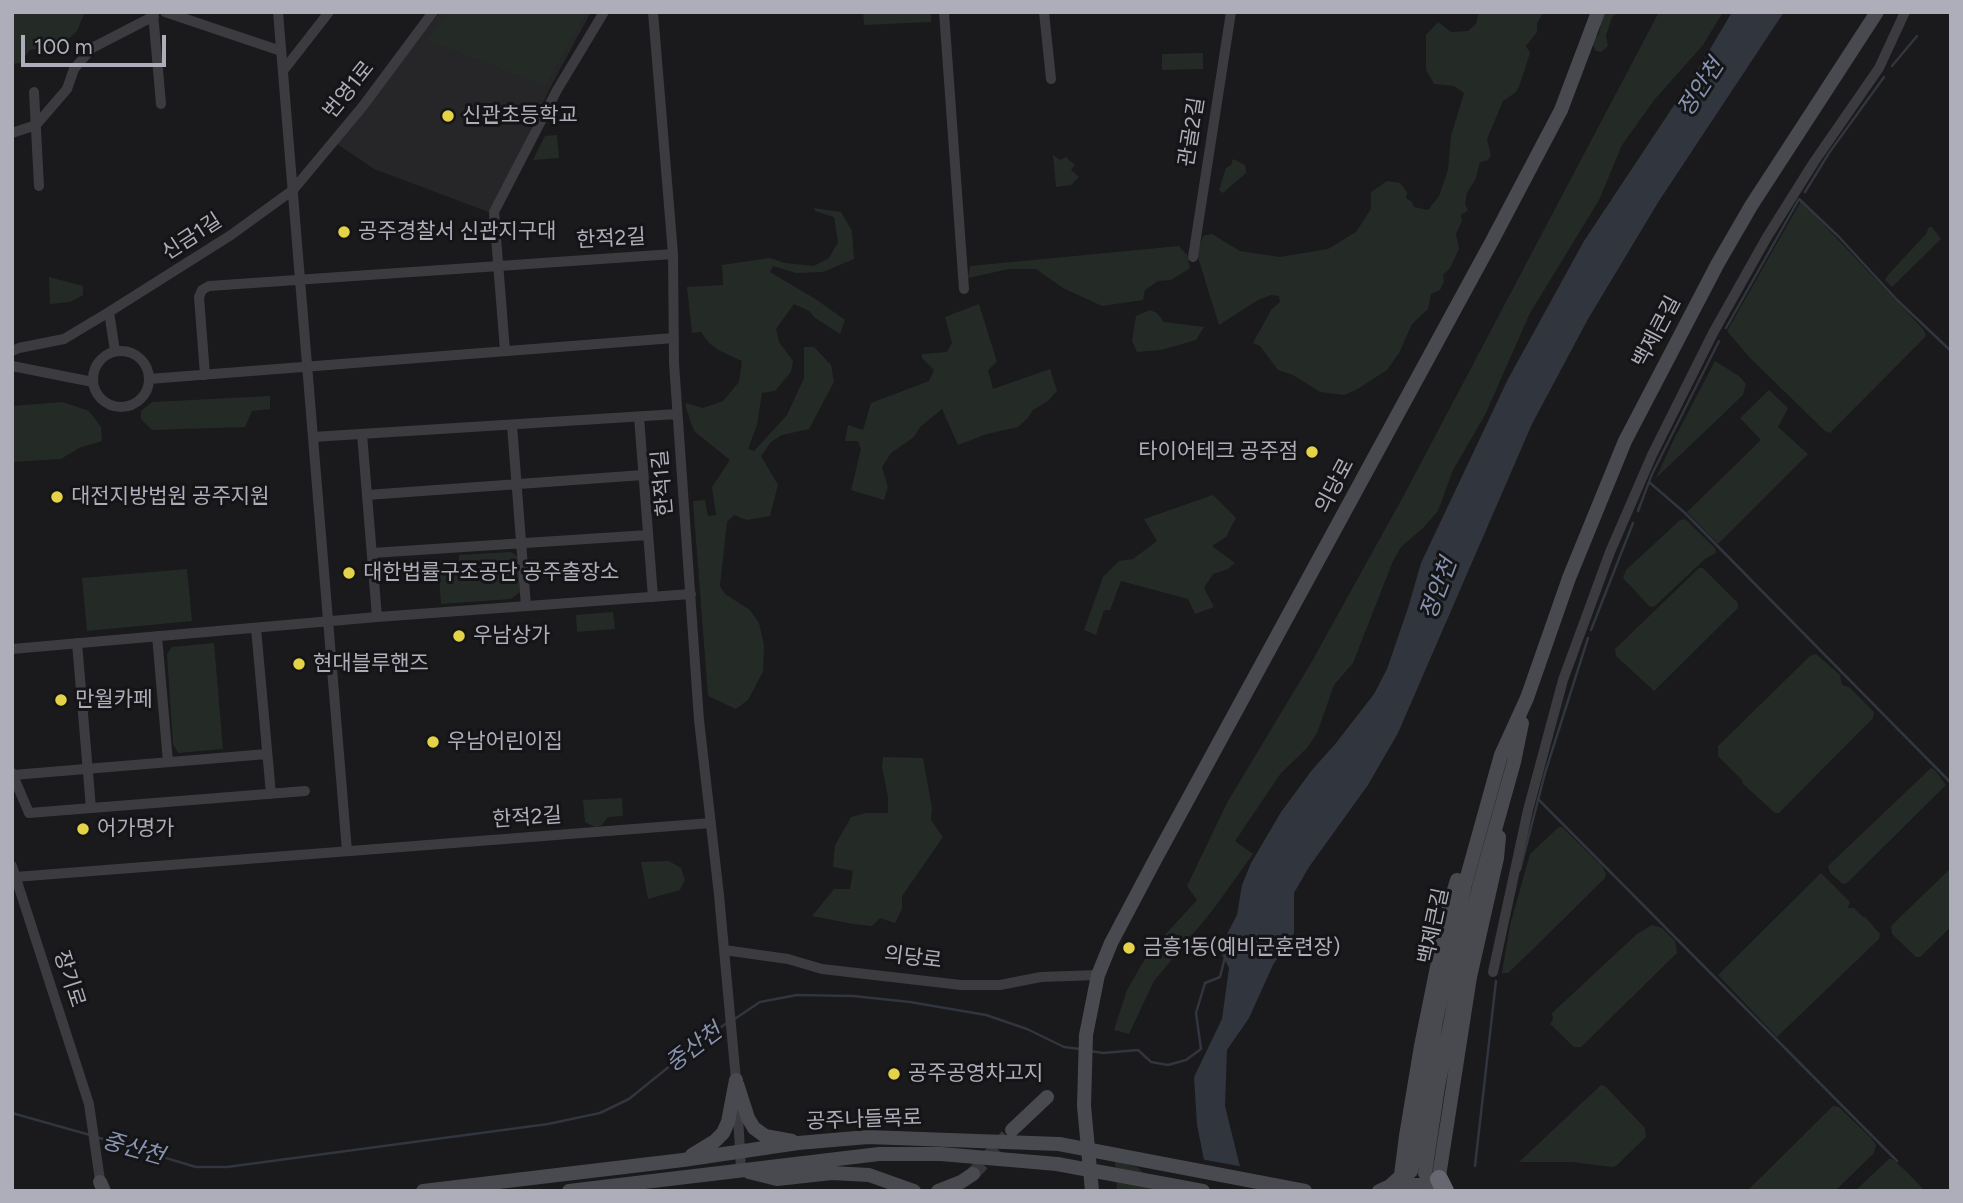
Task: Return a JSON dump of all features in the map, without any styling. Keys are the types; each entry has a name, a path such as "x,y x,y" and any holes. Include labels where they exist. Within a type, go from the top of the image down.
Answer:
{"main road":[{"name":"의당로","path":"1091,1191 1084,1084 1086,1035 1098,975 1111,943 1554,122 1579,67 1598,12"},
{"name":"백제큰길","path":"1426,1180 1450,949 1465,884 1496,803 1501,755 1527,698 1569,578 1620,453 1671,350 1751,206 1877,12"},
{"path":"1426,1180 1497,858 1496,803"},
{"path":"736,1080 748,1118 754,1128 765,1136 798,1143"},
{"path":"683,1160 705,1148 723,1133 728,1122 736,1080"},
{"path":"1012,1130 1047,1097"},
{"name":"공주나들목로","path":"423,1191 683,1160 798,1143 868,1138 1059,1144 1305,1191"},
{"name":"공주나들목로","path":"569,1191 879,1154 941,1154 1057,1164 1203,1191"},
{"path":"741,1169 777,1180 832,1173 869,1175 914,1191"},
{"path":"937,1191 961,1182 973,1174"},
{"path":"1379,1191 1390,1186 1426,1180"},
{"path":"1399,1191 1426,1180"}],"street":[{"path":"165,12 281,51"},
{"path":"278,12 347,851"},
{"path":"283,71 329,12"},
{"name":"번영1로","path":"293,190 363,106 433,12"},
{"path":"505,351 494,212 557,90 604,12"},
{"name":"한적1길","path":"653,12 673,254 677,414 699,720 724,950 741,1169"},
{"path":"944,12 964,289"},
{"path":"1044,12 1051,79"},
{"name":"관골2길","path":"1193,257 1231,12"},
{"path":"12,133 36,125 67,89 74,69 92,48 153,14 160,104"},
{"path":"1493,972 1528,810 1563,680 1610,552 1647,467 1715,329 1767,237 1814,162 1879,68 1905,15"},
{"path":"34,92 39,186"},
{"name":"신금1길","path":"12,351 64,339 231,236 293,190"},
{"name":"한적2길","path":"205,374 199,297 202,290 209,286 673,254"},
{"path":"109,312 115,351"},
{"path":"149,379 674,338"},
{"path":"115,351 129,352 137,356 144,362 149,379 144,395 138,401 122,407 114,406 99,397 93,382 97,364 103,357 115,351"},
{"path":"12,366 93,382"},
{"path":"313,438 677,414"},
{"path":"639,416 653,597"},
{"path":"512,425 526,606"},
{"path":"362,434 377,617"},
{"path":"368,495 643,475"},
{"path":"372,553 648,535"},
{"path":"12,649 377,617 691,594"},
{"path":"256,628 271,794"},
{"path":"158,636 169,762"},
{"path":"77,643 91,808"},
{"path":"267,754 13,774 29,813 305,791"},
{"name":"한적2길","path":"14,872 347,851 711,823"},
{"name":"장기로","path":"14,872 89,1104 101,1185"},
{"name":"의당로","path":"724,950 788,959 822,969 961,985 1000,985 1041,977 1098,975"}],"shaded area":[{"path":"12,12 87,12 77,31 62,45 30,50 20,63 12,64"},
{"name":"신관초등학교","path":"440,12 591,12 550,88 491,213 374,169 337,144"},
{"path":"449,12 587,12 545,86 428,40"},
{"path":"863,12 931,12 931,22 864,25"},
{"path":"1479,12 1544,12 1537,23 1537,32 1526,46 1530,53 1519,87 1503,101 1487,139 1491,156 1480,162 1476,178 1467,193 1465,204 1468,210 1461,215 1462,221 1456,234 1459,249 1450,268 1443,275 1444,282 1440,290 1431,294 1428,309 1412,324 1399,353 1387,370 1344,395 1320,392 1293,375 1278,370 1260,346 1253,343 1271,310 1280,302 1279,296 1271,295 1258,300 1219,325 1197,254 1203,236 1212,234 1240,251 1280,257 1328,249 1356,232 1371,209 1371,192 1387,181 1400,183 1407,192 1406,198 1414,207 1428,210 1439,196 1448,170 1451,136 1464,93 1454,86 1434,84 1426,70 1426,35 1438,22 1451,32 1468,31 1476,24"},
{"path":"1603,12 1619,12 1612,17 1606,36 1608,46 1601,52 1596,51 1592,44 1599,34"},
{"path":"1659,12 1723,12 1703,45 1655,99 1622,145 1599,200 1530,313 1485,415 1453,470 1438,511 1401,547 1393,561 1353,663 1334,685 1317,733 1307,748 1281,773 1235,841 1253,854 1212,911 1154,981 1129,1034 1114,1030 1127,990 1149,952 1197,900 1187,886 1228,801 1311,663 1404,495"},
{"path":"1203,53 1203,69 1162,70 1162,54"},
{"path":"557,135 559,158 533,160 545,136"},
{"path":"1053,155 1060,160 1066,157 1075,165 1071,170 1079,177 1071,185 1056,187"},
{"path":"1233,159 1245,165 1246,173 1223,193 1219,190 1226,168 1231,165"},
{"path":"1801,201 1924,330 1926,336 1830,433 1751,359 1727,331"},
{"path":"814,208 841,212 852,231 854,259 823,272 796,273 773,266 770,272 845,320 840,334 809,311 794,304 776,329 779,342 793,361 791,372 775,391 762,393 757,425 748,449 754,451 787,415 804,378 804,347 814,347 831,365 834,382 809,429 782,435 771,442 761,456 778,485 770,516 747,520 734,515 727,522 720,586 725,594 750,610 759,623 764,645 763,672 748,700 736,709 708,696 693,501 705,500 708,516 716,515 712,487 730,460 694,431 686,403 703,408 723,401 739,382 742,361 718,350 701,332 692,333 687,287 723,285 722,265 770,258 785,263 814,266 829,258 838,242 834,217 815,211"},
{"path":"1929,227 1932,227 1941,239 1892,287 1885,280 1888,275 1926,234"},
{"path":"1179,246 1187,255 1190,268 1171,280 1158,281 1145,290 1143,300 1102,306 1063,288 1036,269 1009,269 968,278 970,266"},
{"path":"49,277 83,286 83,295 70,302 50,304"},
{"path":"979,304 997,362 988,370 993,389 1050,369 1057,391 1048,401 1033,410 1018,427 987,434 958,445 942,409 920,427 914,437 891,453 882,467 888,487 884,500 851,490 861,449 858,441 845,441 848,425 863,430 871,403 929,381 934,370 922,358 922,354 947,352 952,343 945,317"},
{"path":"1150,310 1157,313 1164,322 1204,327 1196,340 1161,350 1137,352 1132,341 1136,316"},
{"path":"1715,361 1739,376 1746,384 1743,395 1656,478 1673,441"},
{"path":"1769,390 1788,408 1778,427 1808,454 1718,544 1687,512 1761,440 1740,418"},
{"path":"270,396 270,409 252,411 245,427 152,430 141,419 141,411 152,402"},
{"path":"63,402 89,411 101,427 102,441 79,448 61,459 12,462 12,406"},
{"path":"1213,495 1236,518 1226,537 1212,546 1235,563 1228,569 1213,574 1204,588 1214,607 1195,614 1188,599 1121,581 1110,610 1104,610 1096,635 1084,630 1103,577 1119,561 1133,559 1157,541 1144,519"},
{"path":"1685,519 1715,548 1716,553 1705,559 1655,606 1650,607 1623,578 1626,570 1680,520"},
{"path":"511,552 517,556 520,592 511,599 441,604 439,574 459,573 459,555"},
{"path":"1699,568 1703,568 1738,603 1738,608 1654,691 1616,656 1615,649"},
{"path":"187,569 192,621 87,631 82,578"},
{"path":"613,612 615,629 577,632 576,615"},
{"path":"214,643 223,749 178,753 173,744 167,654 172,647"},
{"path":"1816,654 1840,675 1842,685 1849,687 1874,712 1873,718 1779,813 1775,813 1743,784 1718,756 1718,746 1810,656"},
{"path":"883,757 923,758 932,808 931,820 943,837 902,896 902,909 895,923 880,918 872,926 812,916 834,889 850,889 853,871 833,867 835,845 851,817 866,813 888,813"},
{"path":"1931,768 1946,785 1847,883 1843,884 1830,873 1828,866"},
{"path":"622,798 623,816 608,817 601,826 595,827 585,822 583,800"},
{"path":"1559,827 1602,866 1605,878 1508,973 1502,973 1510,925 1530,854"},
{"path":"669,861 681,868 685,880 680,890 648,899 641,862"},
{"path":"1951,868 1951,927 1920,957 1916,957 1892,934 1891,926"},
{"path":"1821,873 1850,902 1848,908 1854,908 1880,934 1879,939 1777,1037 1718,975"},
{"path":"1652,925 1662,928 1675,941 1677,953 1581,1047 1574,1047 1550,1024 1552,1013 1637,934"},
{"path":"1601,1085 1645,1128 1646,1137 1616,1166 1572,1162 1519,1162"},
{"path":"1833,1106 1839,1107 1871,1138 1876,1145 1874,1153 1835,1191 1747,1191"},
{"path":"1889,1159 1907,1172 1925,1191 1855,1191"},
{"path":"1115,1161 1137,1167 1144,1173 1151,1191 1117,1191"}],"water":[{"name":"정안천","path":"1732,12 1784,12 1659,201 1588,319 1532,424 1398,733 1368,785 1309,867 1294,893 1294,933 1273,965 1249,1018 1227,1050 1225,1106 1246,1191 1206,1170 1197,1125 1194,1077 1222,1019 1229,968 1219,949 1237,915 1242,885 1251,863 1281,812 1374,694 1387,669 1421,563 1508,379 1584,241 1700,66"}],"pier":[{"path":"1200,1159 1244,1167 1250,1191 1205,1191"}],"waterway":[{"path":"1892,66 1917,36"},
{"path":"1805,192 1829,153 1884,77"},
{"path":"1726,328 1799,199 1839,237 1897,300 1951,351"},
{"path":"1638,511 1652,474 1719,341"},
{"path":"1649,482 1685,513 1951,783"},
{"path":"1591,630 1633,523"},
{"path":"1520,870 1545,773 1588,638"},
{"path":"1538,799 1897,1161"},
{"name":"중산천","path":"1090,1051 1103,1053 1138,1050 1151,1062 1168,1065 1186,1060 1201,1049 1196,1013 1205,983 1220,977 1225,957"},
{"path":"1475,1166 1496,981"},
{"name":"중산천","path":"733,1020 760,1002 797,995 853,996 910,1002 986,1015 1027,1029 1064,1047 1080,1049"},
{"name":"중산천","path":"96,1137 196,1167 227,1167 548,1124 600,1113 629,1099 727,1023"},
{"name":"중산천","path":"12,1113 90,1135"}],"tunnel":[{"path":"973,1174 1007,1136"}],"place":[{"name":"신관초등학교","path":"448,116"},
{"name":"공주경찰서 신관지구대","path":"344,232"},
{"name":"타이어테크 공주점","path":"1312,452"},
{"name":"대전지방법원 공주지원","path":"57,497"},
{"name":"대한법률구조공단 공주출장소","path":"349,573"},
{"name":"우남상가","path":"459,636"},
{"name":"현대블루핸즈","path":"299,664"},
{"name":"만월카페","path":"61,700"},
{"name":"우남어린이집","path":"433,742"},
{"name":"어가명가","path":"83,829"},
{"name":"금흥1동(예비군훈련장)","path":"1129,948"},
{"name":"공주공영차고지","path":"894,1074"}]}
